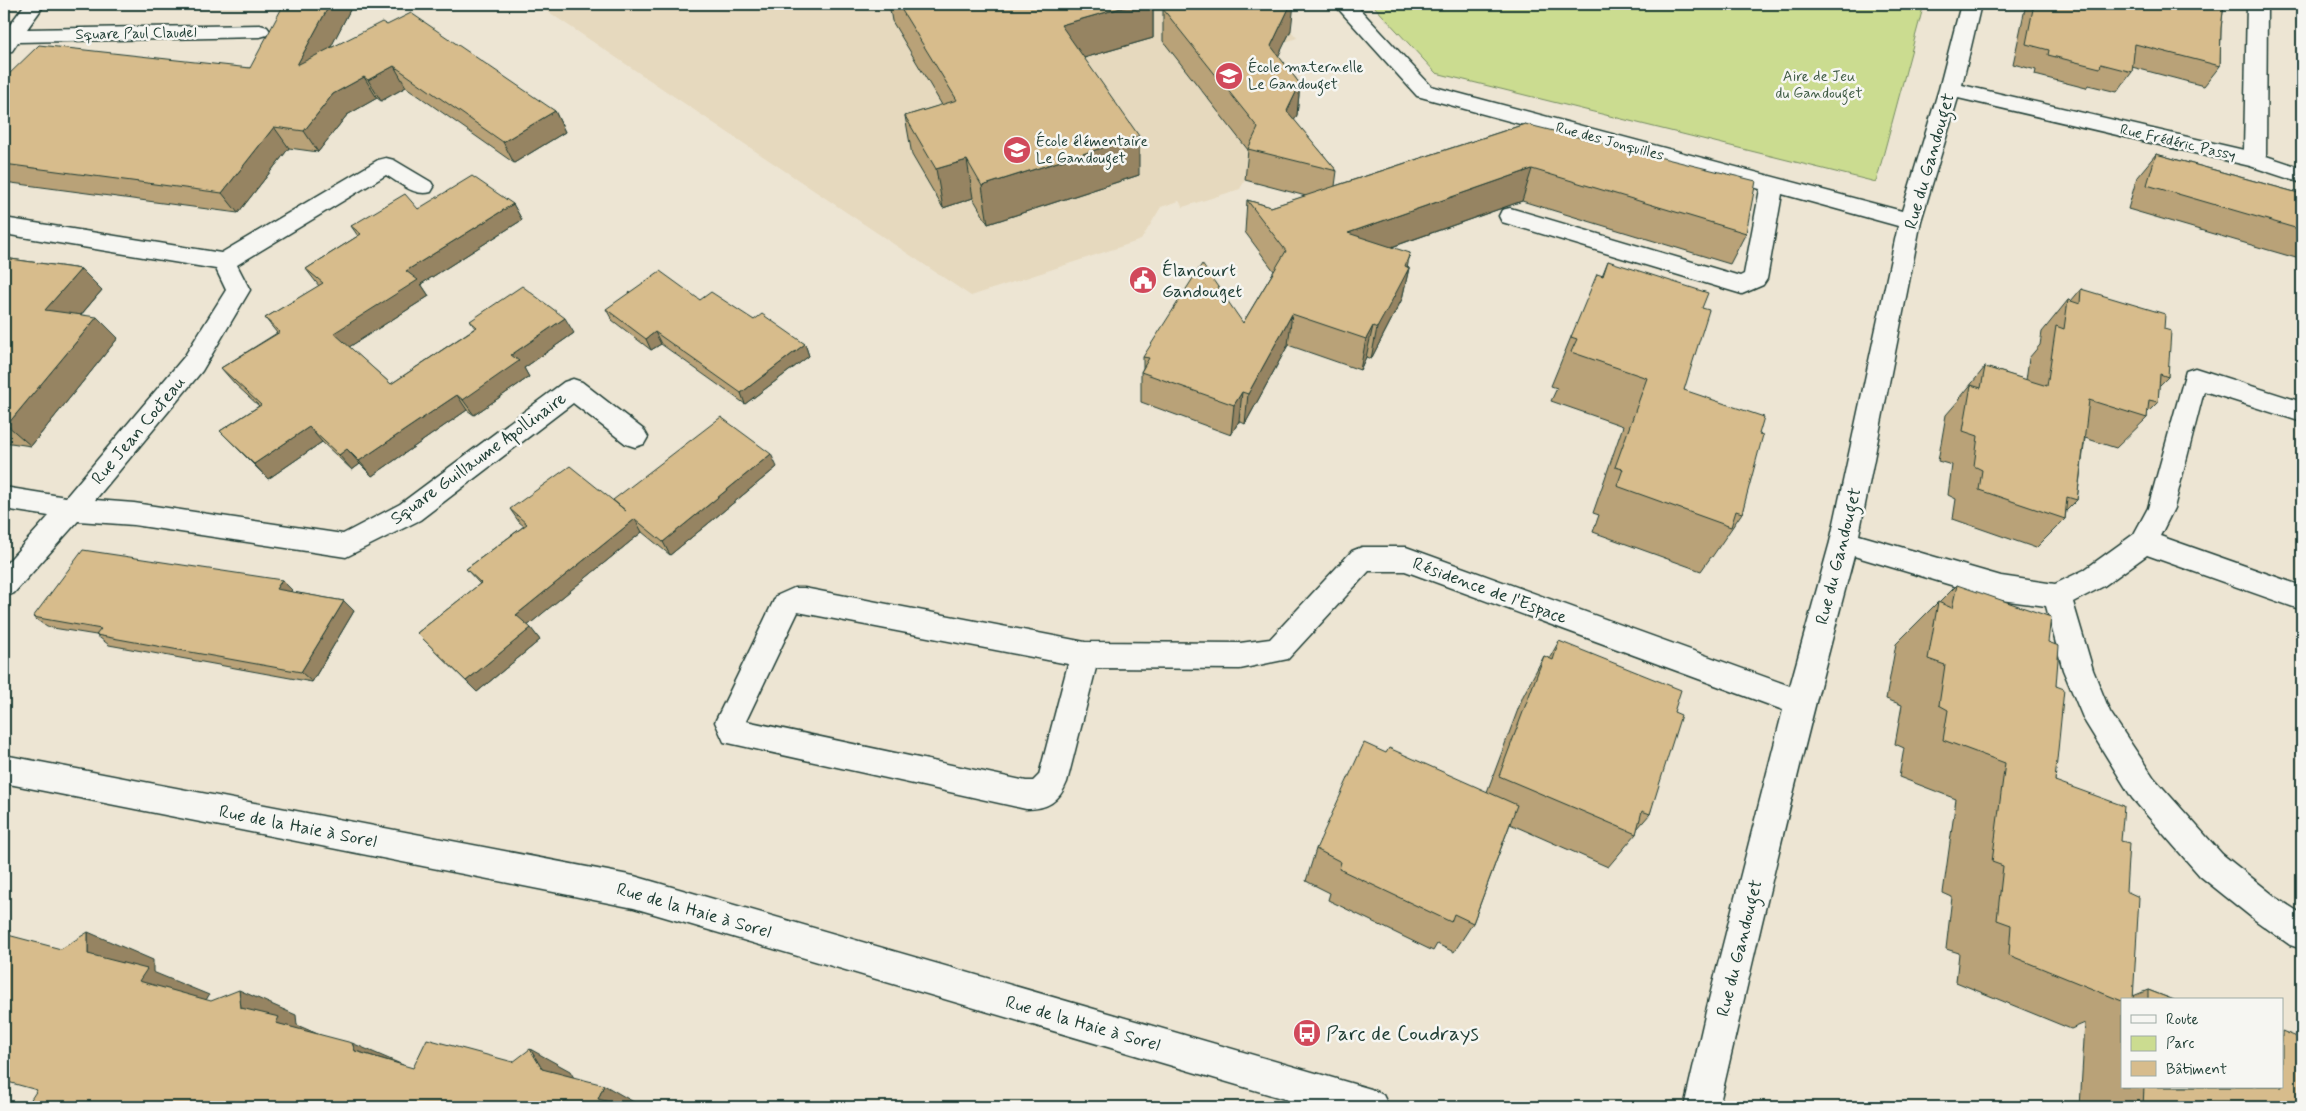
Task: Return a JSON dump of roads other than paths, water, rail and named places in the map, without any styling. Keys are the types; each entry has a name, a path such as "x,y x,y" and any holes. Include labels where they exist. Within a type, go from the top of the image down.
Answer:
{"street":[{"path":"8,42 35,4"},
{"name":"Rue des Jonquilles","path":"1344,4 1424,91 1910,222"},
{"name":"Rue du Gandouget","path":"1702,1107 1724,1007 1800,703 1844,542 1910,222 1950,89 1971,4"},
{"name":"Rue Frédéric Passy","path":"1950,89 2255,160 2252,5"},
{"name":"Square Paul Claudel","path":"8,42 260,31"},
{"path":"2255,160 2302,176"},
{"path":"4,226 224,262 386,165 423,187"},
{"path":"1510,216 1742,285 1755,279 1772,184"},
{"name":"Rue Jean Cocteau","path":"4,585 72,509 193,364 238,290 224,262"},
{"path":"1844,542 2001,588 2057,596 2094,578 2144,542 2161,508 2195,378 2302,412"},
{"name":"Square Guillaume Apollinaire","path":"72,509 134,514 346,546 410,512 573,389 635,437"},
{"path":"4,498 72,509"},
{"path":"2144,542 2302,598"},
{"name":"Résidence de l'Espace","path":"1085,655 1052,782 1040,795 1026,795 735,732 730,722 786,605 794,600 804,600 1085,655 1240,656 1278,650 1362,559 1406,559 1800,703"},
{"path":"2057,596 2078,670 2099,720 2143,788 2211,865 2266,909 2302,933"},
{"name":"Rue de la Haie à Sorel","path":"4,769 634,892 1371,1107"}],"place":[{"name":"École maternelle Le Gandouget","path":"1229,76"},
{"name":"École élémentaire Le Gandouget","path":"1017,150"},
{"name":"Élancourt Gandouget","path":"1143,280"},
{"name":"Parc de Coudrays","path":"1307,1033"}],"park label":[{"name":"Aire de Jeu du Gandouget","path":"1819,84"}]}
